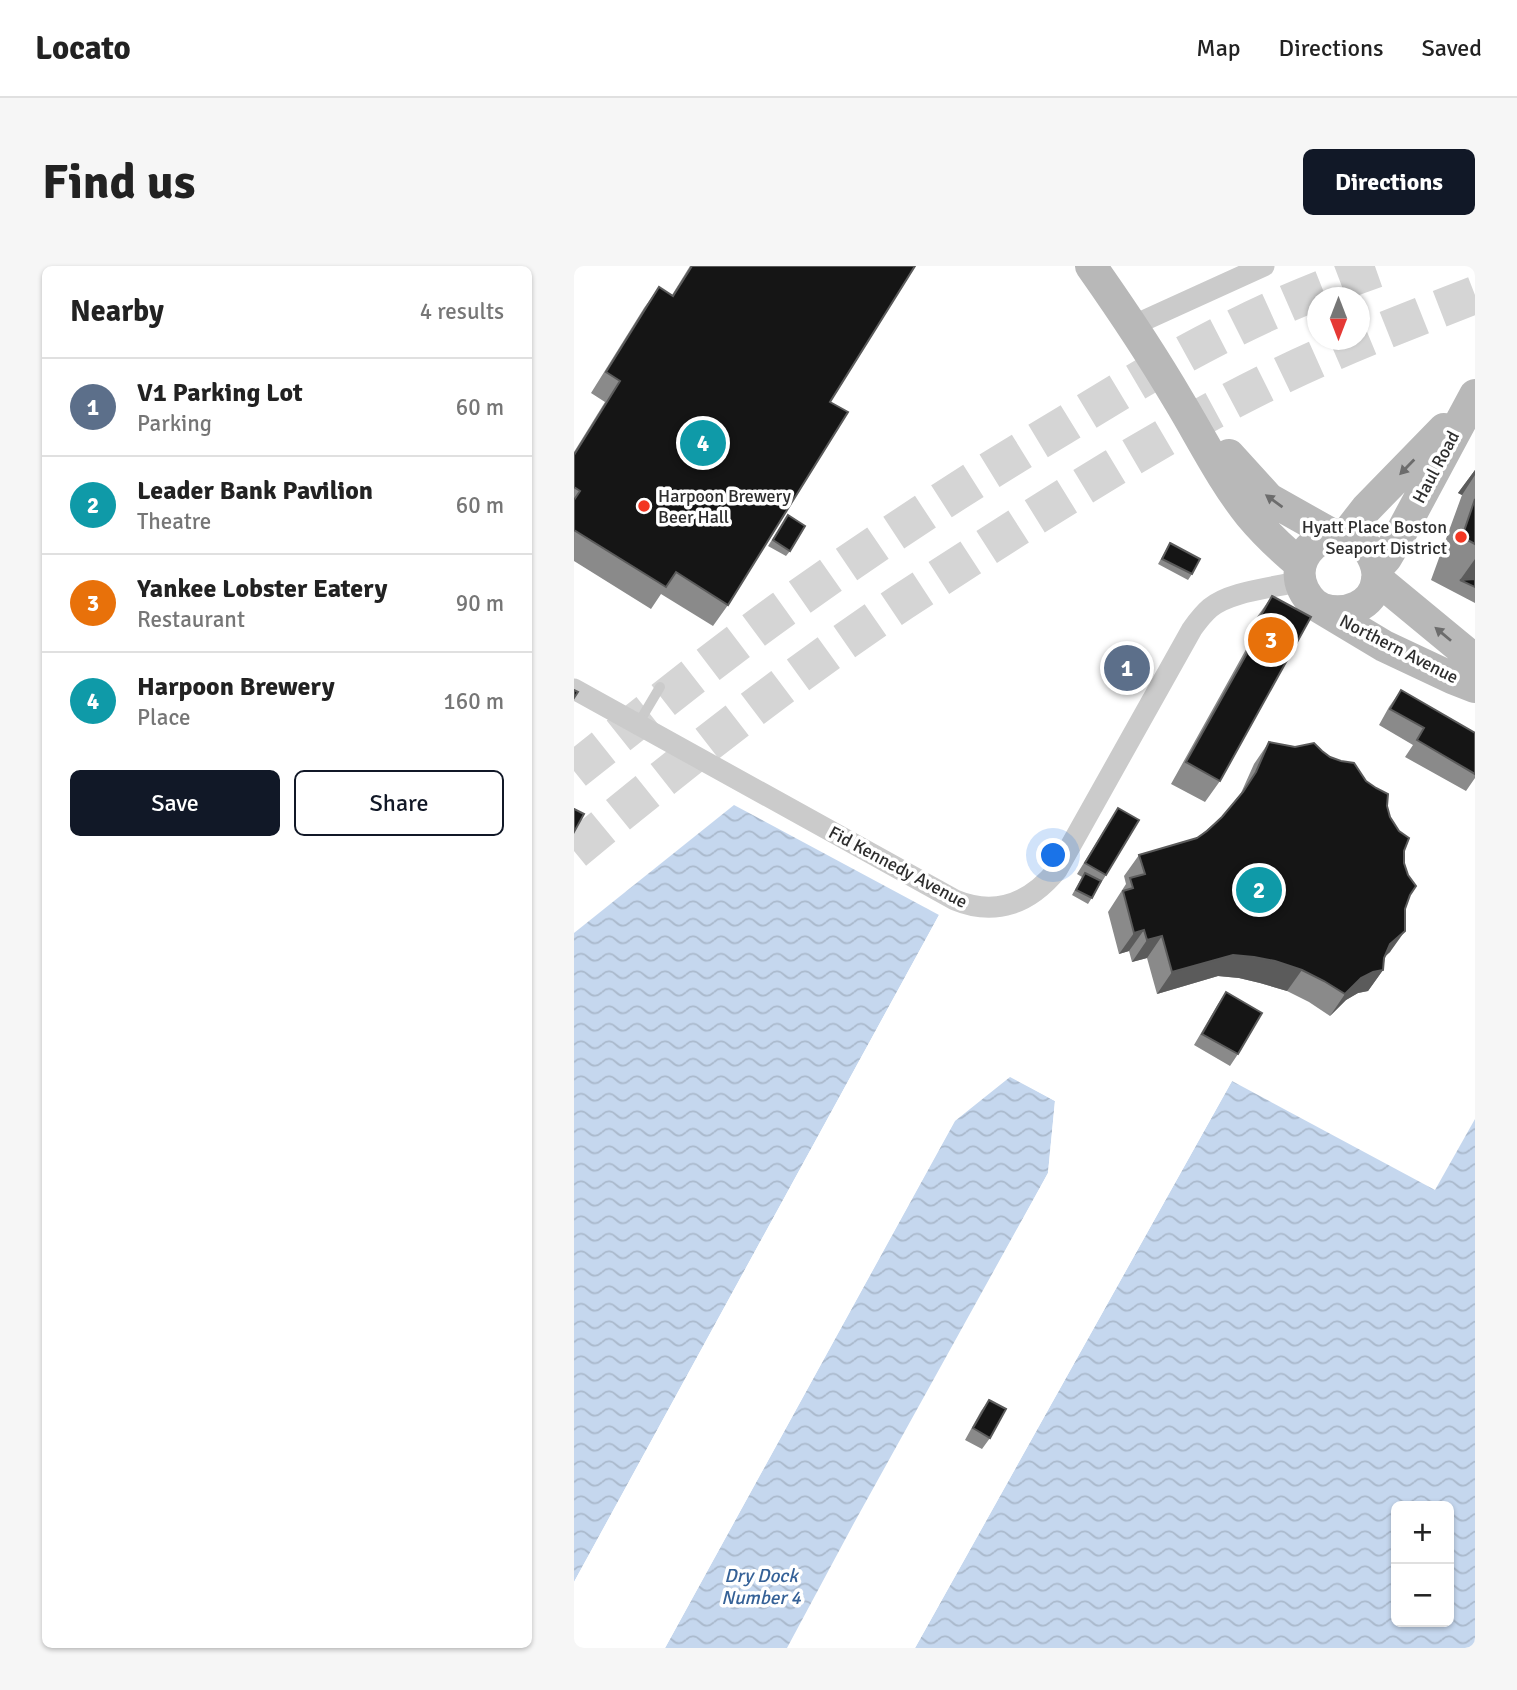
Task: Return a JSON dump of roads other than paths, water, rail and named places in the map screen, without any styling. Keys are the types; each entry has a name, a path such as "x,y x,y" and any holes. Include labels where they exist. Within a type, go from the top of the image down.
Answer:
{"main road":[{"name":"Northern Avenue","path":"1091,266 1132,326 1231,488 1250,515 1300,573 1307,598 1384,646 1475,687"},
{"name":"Haul Road","path":"1339,535 1473,398"},
{"name":"Haul Road","path":"1377,574 1473,398"},
{"name":"Northern Avenue","path":"1178,399 1269,499 1339,535 1355,539 1371,553 1377,574 1367,600 1360,606 1342,612 1323,609"},
{"path":"1300,573 1305,553 1312,544 1322,538 1339,535"},
{"name":"Northern Avenue","path":"1377,574 1475,660"}],"street":[{"path":"1132,326 1264,266"},
{"name":"Fid Kennedy Avenue","path":"574,689 955,900 978,908 990,908 1002,906 1038,891 1057,870 1200,618 1219,602 1300,573"}],"lane":[{"path":"638,724 660,687"}],"water":[{"path":"734,805 939,915 574,1582 574,933"},
{"name":"Dry Dock Number 4","path":"1010,1076 1055,1101 1048,1173 789,1648 665,1648 955,1120"},
{"path":"1232,1081 1435,1190 1475,1119 1475,1648 915,1648"}],"tunnel":[{"path":"574,771 783,609 992,470 1142,378 1223,334 1302,297 1384,266"},
{"path":"574,851 694,754 817,661 902,602 1119,464 1268,382 1344,347 1475,295"}],"place":[{"name":"Harpoon Brewery","path":"703,443"},
{"name":"Harpoon Brewery Beer Hall","path":"644,506"},
{"name":"Hyatt Place Boston Seaport District","path":"1461,537"},
{"name":"Yankee Lobster Eatery","path":"1271,640"},
{"name":"V1 Parking Lot","path":"1127,668"},
{"name":"Leader Bank Pavilion","path":"1259,890"}]}
